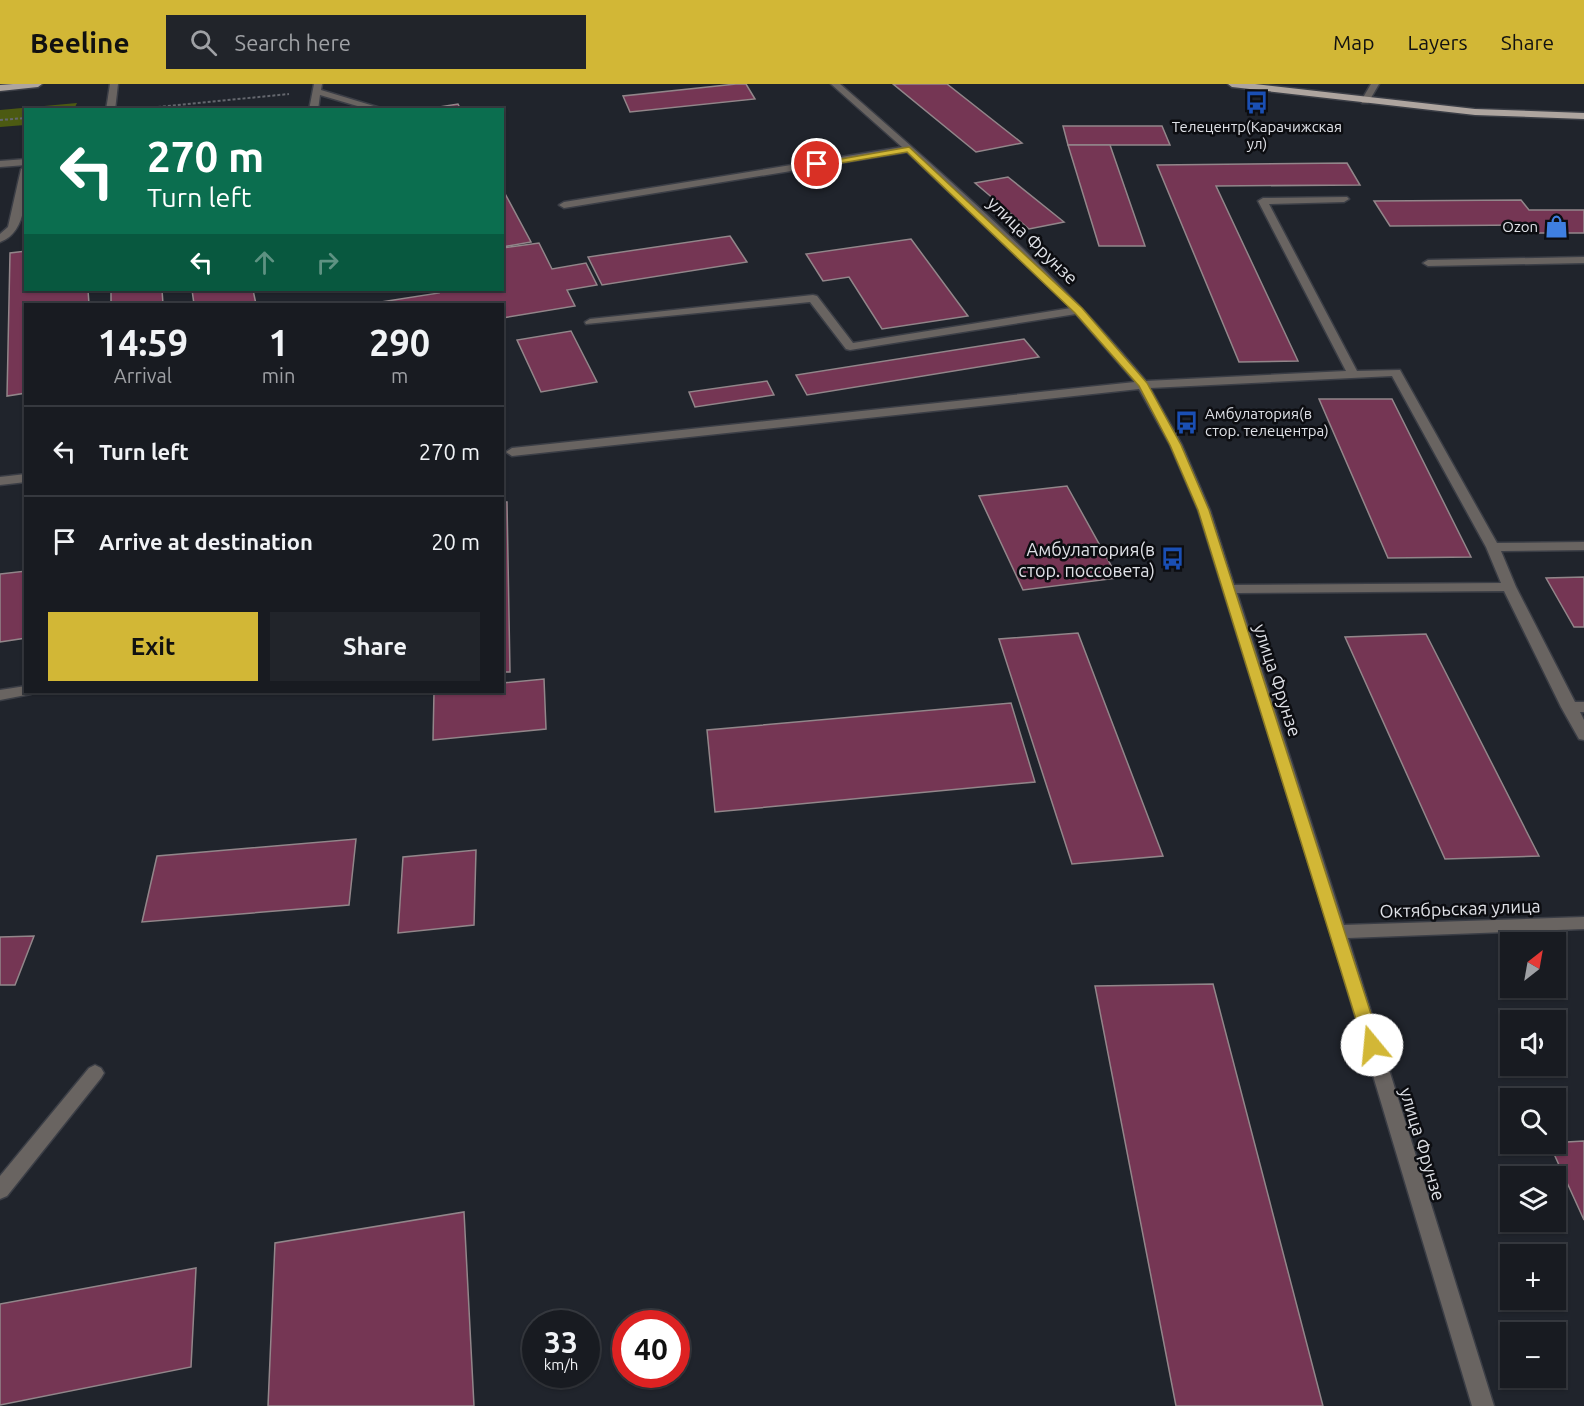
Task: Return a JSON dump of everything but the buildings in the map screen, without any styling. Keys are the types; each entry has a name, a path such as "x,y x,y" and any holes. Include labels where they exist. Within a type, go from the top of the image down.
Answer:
{"main road":[{"path":"0,88 38,84"},
{"path":"1232,84 1365,101 1516,115 1583,118"}],"street":[{"path":"110,108 114,84"},
{"name":"улица Фрунзе","path":"835,84 909,149 1079,310 1143,385 1176,445 1204,510 1338,932 1483,1406"},
{"path":"1365,101 1375,84"},
{"path":"313,108 317,88 377,108"},
{"path":"564,205 909,149"},
{"path":"0,164 24,162"},
{"path":"0,239 13,228 24,178"},
{"path":"1344,199 1263,201 1353,373"},
{"path":"1428,263 1584,260"},
{"path":"590,322 813,298 850,347 1079,310"},
{"path":"512,452 1143,385 1396,372 1493,547 1509,588 1584,735"},
{"path":"0,482 24,478"},
{"path":"1493,547 1584,546"},
{"path":"1228,589 1509,588"},
{"path":"0,695 24,691"},
{"path":"1568,707 1584,706"},
{"name":"Октябрьская улица","path":"1338,932 1584,923"},
{"path":"0,1190 95,1073"}],"path":[{"path":"148,108 317,88"},
{"path":"0,120 24,118"}],"green space":[{"path":"77,103 74,108 24,108 24,125 0,127 0,110"}],"place":[{"name":"Телецентр(Карачижская ул)","path":"1257,102"},
{"name":"Ozon","path":"1556,226"},
{"name":"Амбулатория(в стор. телецентра)","path":"1187,422"},
{"name":"Амбулатория(в стор. поссовета)","path":"1173,559"}],"route":[{"path":"817,164 909,149 1079,310 1143,385 1176,445 1204,510 1372,1045"}]}
